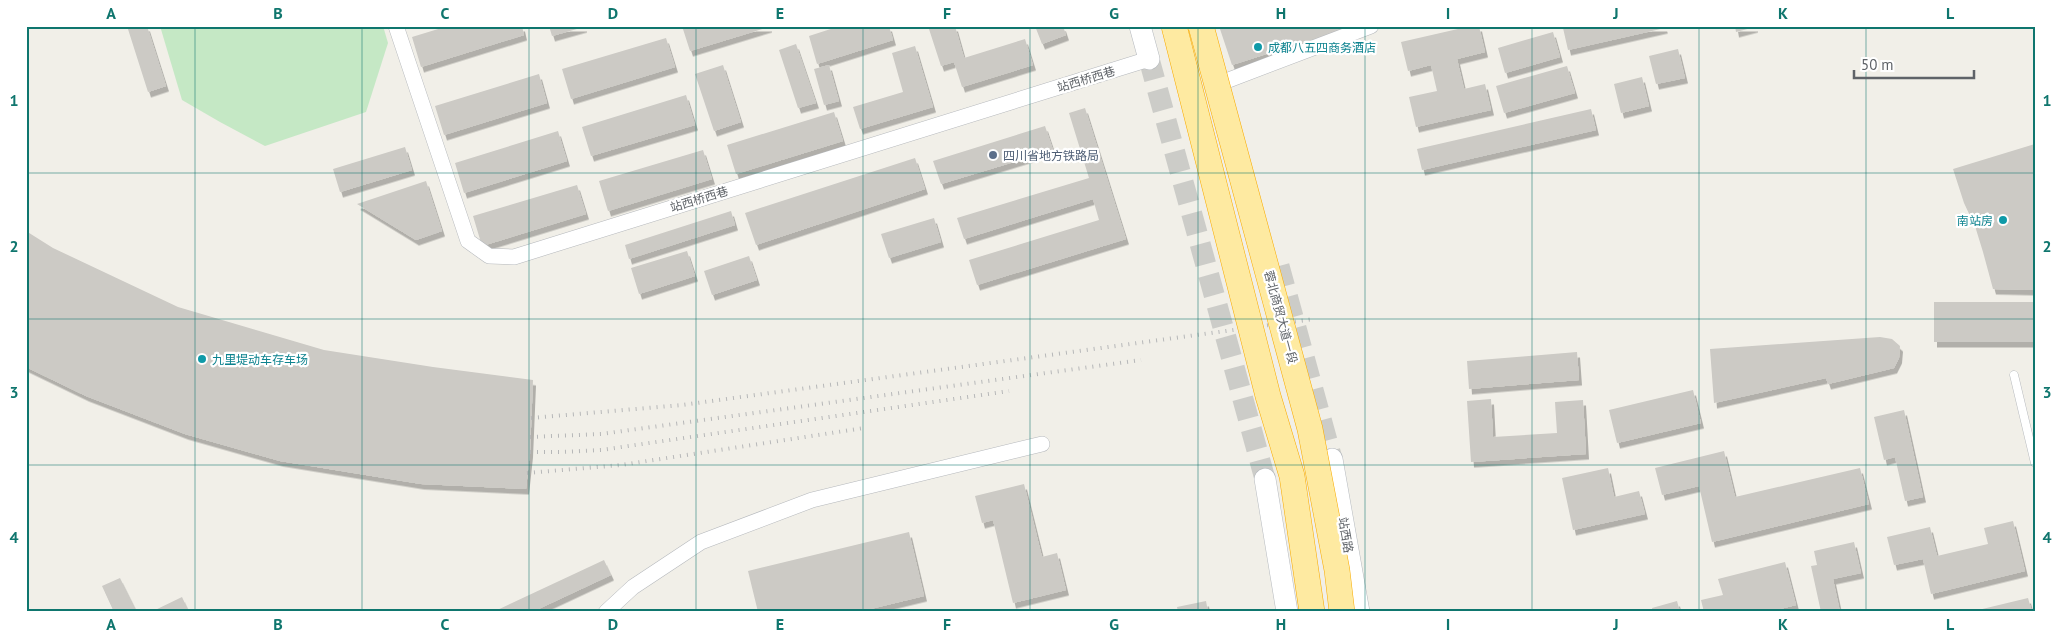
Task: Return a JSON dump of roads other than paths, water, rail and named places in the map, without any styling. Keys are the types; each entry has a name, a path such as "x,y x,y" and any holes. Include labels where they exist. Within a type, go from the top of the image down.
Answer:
{"highway":[{"path":"1174,26 1266,386 1292,476 1312,612"},
{"name":"蓉北商贸大道一段","path":"1201,26 1310,430 1337,570 1342,612"}],"main road":[{"path":"1140,26 1149,59"},
{"path":"1210,26 1226,81"},
{"name":"站西路","path":"1332,459 1359,612"},
{"path":"1265,478 1288,612"}],"street":[{"name":"站西桥西巷","path":"396,26 468,241 489,256 514,257 1149,59"},
{"path":"1226,81 1371,26"},
{"path":"606,612 633,587 701,542 812,500 1042,444"}],"lane":[{"path":"2014,375 2035,463"}],"tunnel":[{"path":"1149,59 1265,479"},
{"path":"1279,266 1332,459"}],"railway":[{"path":"531,418 682,405 1314,319"},
{"path":"530,437 601,434 1141,360"},
{"path":"530,452 601,450 1009,391"},
{"path":"527,473 621,465 864,428"}],"place":[{"name":"成都八五四商务酒店","path":"1258,47"},
{"name":"四川省地方铁路局","path":"993,155"},
{"name":"南站房","path":"2003,220"},
{"name":"九里堤动车存车场","path":"202,359"}]}
